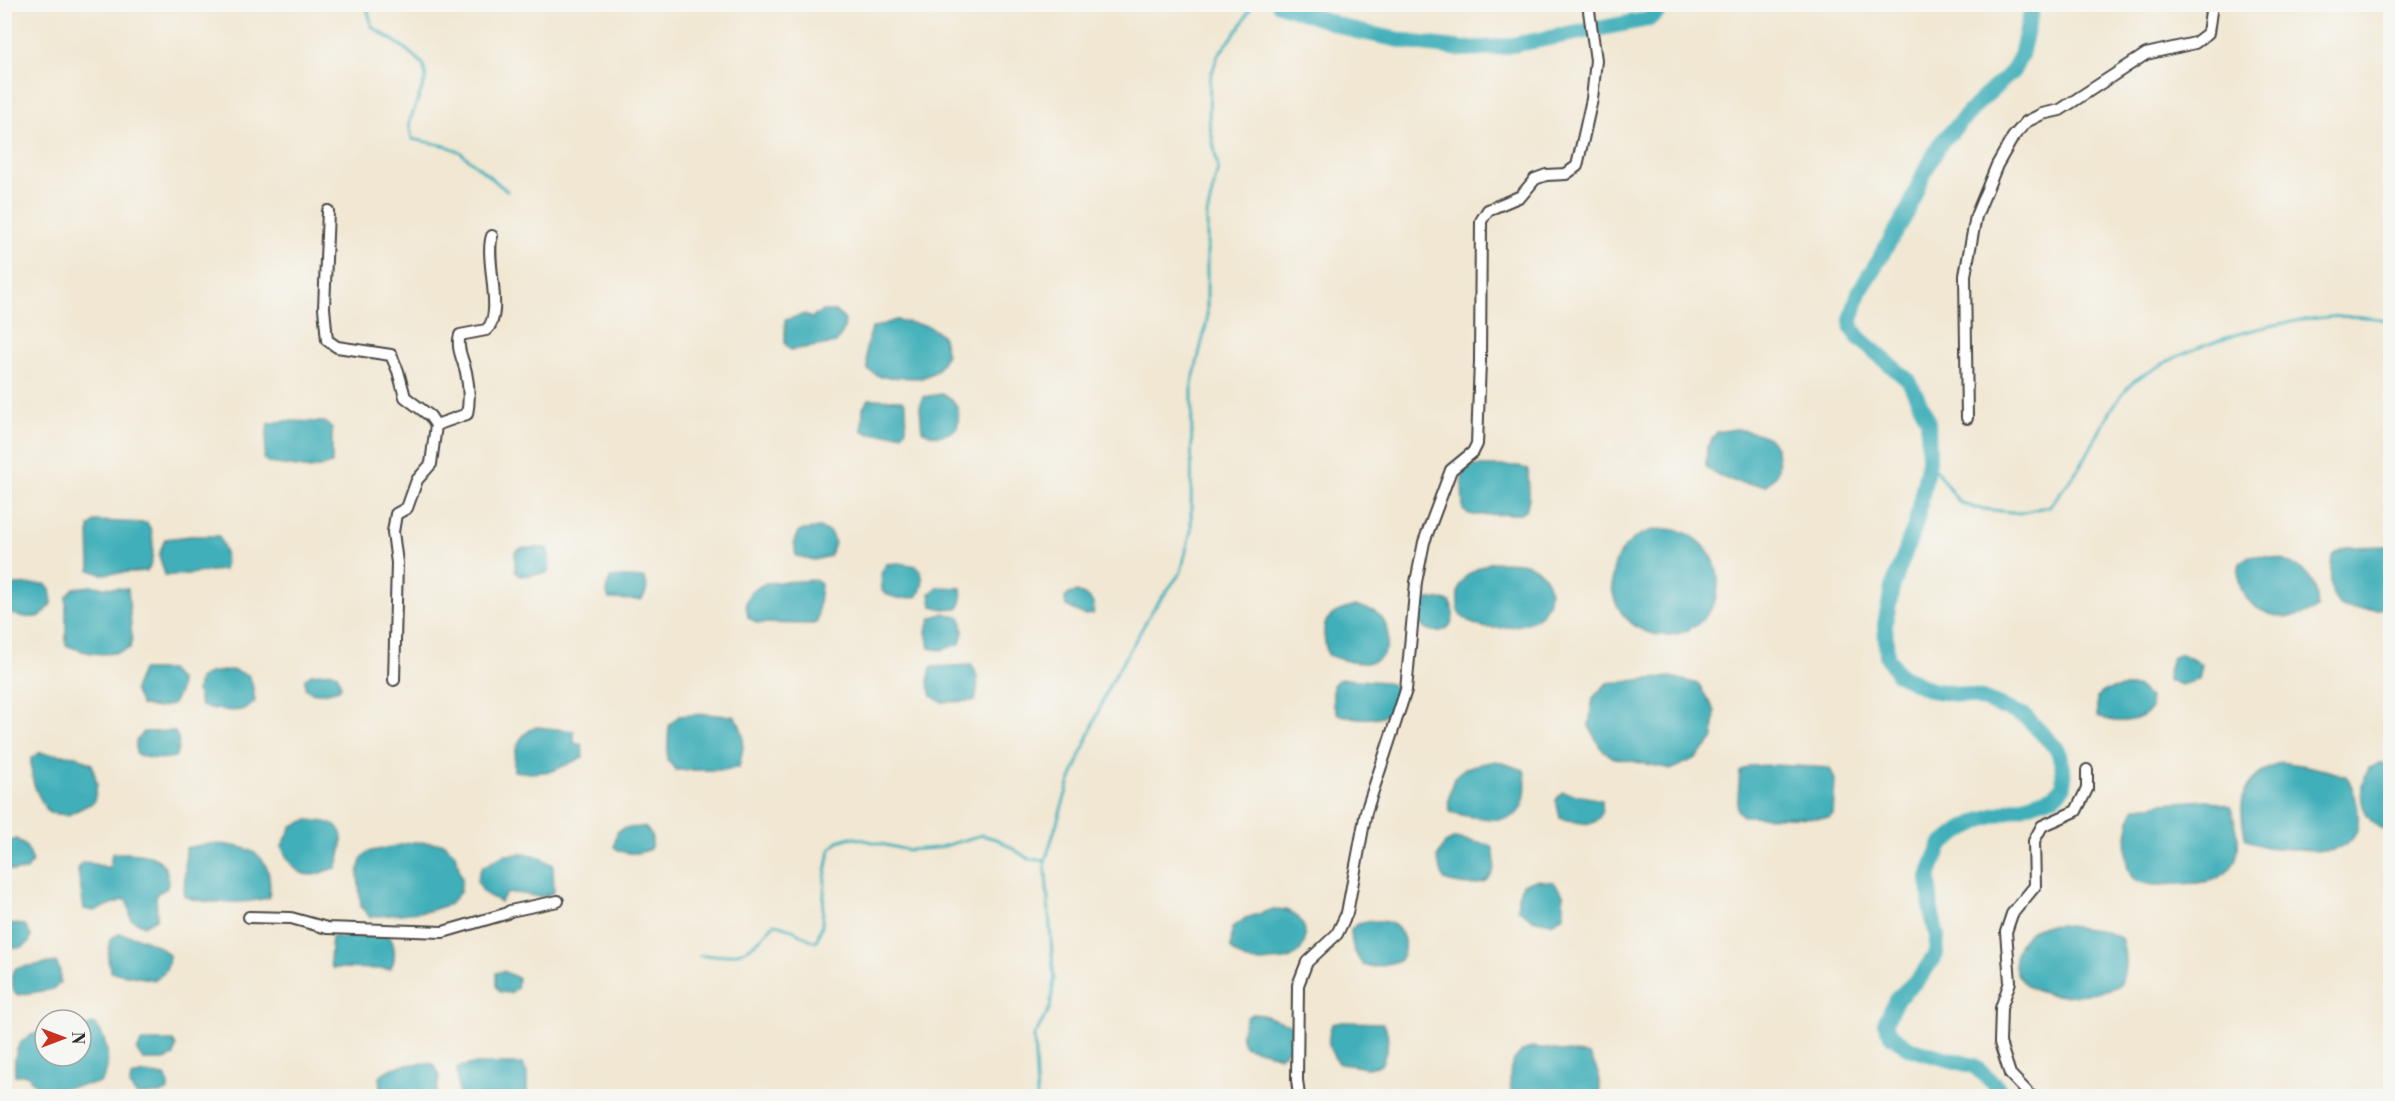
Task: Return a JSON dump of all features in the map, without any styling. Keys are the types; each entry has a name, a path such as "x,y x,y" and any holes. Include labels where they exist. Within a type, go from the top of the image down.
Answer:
{"street":[{"path":"1967,418 1965,274 1976,216 1997,165 2013,137 2026,122 2042,114 2060,110 2146,54 2195,43 2208,33 2212,4"},
{"path":"1299,1096 1297,1080 1298,985 1307,962 1337,934 1347,913 1366,812 1406,690 1416,582 1424,542 1451,470 1473,452 1477,444 1481,221 1488,210 1521,196 1534,179 1546,175 1566,174 1577,166 1592,99 1596,60 1588,5"},
{"path":"328,211 324,308 327,340 337,346 391,355 405,397 430,416 436,425 431,464 417,480 406,508 396,514 393,532 397,563 394,680"},
{"path":"436,425 467,414 469,386 459,349 459,339 460,335 486,330 493,320 490,249 492,236"},
{"path":"2031,1096 2010,1074 2000,1043 2001,1008 2010,982 2006,932 2012,914 2035,886 2034,841 2042,826 2076,811 2087,789 2087,770"},
{"path":"249,917 291,918 327,928 443,932 505,914 510,910 558,901"}],"water":[{"path":"823,311 835,311 845,320 844,329 836,343 791,350 785,344 785,320 805,314 813,319 814,315"},
{"path":"896,320 928,326 942,335 947,354 937,371 922,378 881,377 868,370 866,349 872,328"},
{"path":"942,394 952,400 957,407 957,428 944,435 936,435 922,430 920,407 923,397"},
{"path":"869,399 902,400 906,404 906,429 902,434 870,434 862,430 863,408"},
{"path":"284,421 325,422 332,428 332,464 311,469 269,463 264,459 268,424"},
{"path":"1736,429 1765,436 1775,445 1778,455 1778,471 1766,485 1734,481 1706,467 1707,447 1717,432"},
{"path":"1471,466 1519,466 1528,470 1529,498 1526,511 1520,514 1469,515 1463,510 1462,478 1466,468"},
{"path":"96,521 147,523 152,533 153,547 152,561 147,571 101,574 90,570 89,527"},
{"path":"819,528 830,532 835,543 830,556 814,560 796,556 794,541 799,531"},
{"path":"1665,529 1685,533 1703,544 1714,562 1718,582 1714,602 1703,620 1685,631 1665,635 1645,631 1627,620 1616,602 1612,582 1616,562 1627,544 1645,533"},
{"path":"219,536 224,548 224,570 165,575 159,555 165,539"},
{"path":"2390,546 2390,608 2359,609 2348,608 2340,604 2332,589 2332,556 2346,547"},
{"path":"522,548 548,550 550,566 547,573 520,576 515,570 515,552"},
{"path":"2249,556 2275,558 2297,567 2313,583 2317,594 2317,608 2289,617 2262,611 2251,603 2243,592 2239,579 2240,563"},
{"path":"1492,562 1521,563 1541,572 1549,586 1550,594 1544,610 1538,617 1517,626 1490,628 1474,624 1460,615 1459,587 1467,575"},
{"path":"899,563 916,566 921,573 923,580 918,596 899,598 882,591 881,574 886,564"},
{"path":"610,578 644,578 647,589 641,600 609,599 606,590"},
{"path":"817,580 821,584 817,622 813,624 757,623 748,617 746,603 751,591 766,583"},
{"path":"45,584 50,589 52,602 42,615 24,617 6,611 5,594 14,585"},
{"path":"92,586 128,589 132,639 130,648 114,653 98,654 66,645 66,597 74,588"},
{"path":"939,587 961,588 962,599 959,608 943,609 932,606 930,593"},
{"path":"1076,592 1090,599 1094,606 1093,614 1084,615 1066,606 1065,598"},
{"path":"1439,599 1450,602 1453,611 1452,619 1450,625 1445,629 1432,631 1419,623 1420,603 1424,600"},
{"path":"1356,606 1377,613 1383,620 1388,634 1388,642 1383,655 1371,662 1355,662 1328,655 1325,644 1324,628 1330,616"},
{"path":"944,613 961,618 963,632 960,644 941,650 929,648 926,631 931,618"},
{"path":"2181,654 2202,664 2199,680 2180,685 2168,680 2172,658"},
{"path":"971,665 977,677 975,701 941,702 932,696 928,682 931,667"},
{"path":"142,670 170,670 180,681 179,692 173,704 158,708 141,705 134,690"},
{"path":"231,670 248,675 255,701 244,709 237,710 201,706 197,691 199,679 209,673"},
{"path":"333,672 338,676 341,686 339,689 317,693 305,688 305,679 311,674"},
{"path":"1671,677 1698,684 1715,711 1713,740 1696,758 1672,769 1611,757 1600,747 1589,726 1593,698 1607,683"},
{"path":"1338,680 1385,682 1395,686 1398,698 1395,707 1389,713 1370,718 1338,714 1333,704 1333,685"},
{"path":"2122,687 2138,687 2150,698 2151,708 2133,720 2119,721 2097,716 2097,697 2104,691"},
{"path":"703,714 734,716 743,735 739,767 724,770 676,770 667,760 669,725 679,716"},
{"path":"537,727 574,731 574,743 582,745 583,757 553,771 531,773 514,771 514,757 518,744 525,734"},
{"path":"174,731 179,744 175,757 155,758 136,754 136,741 144,732"},
{"path":"39,753 77,756 92,764 97,784 94,802 68,815 49,813 33,781 31,759"},
{"path":"1496,761 1524,770 1525,794 1519,811 1509,818 1501,819 1473,817 1450,812 1448,803 1457,775 1468,767"},
{"path":"2281,762 2347,776 2358,808 2358,819 2357,829 2345,846 2329,851 2319,851 2257,845 2246,839 2242,812 2245,792 2258,776"},
{"path":"2379,764 2390,764 2390,831 2371,821 2362,802 2362,785 2369,768"},
{"path":"1749,766 1830,768 1835,780 1833,814 1829,818 1743,816 1737,810 1740,771"},
{"path":"1562,792 1602,800 1599,817 1590,823 1560,818 1556,800"},
{"path":"2208,800 2230,806 2236,826 2237,855 2227,872 2214,880 2198,883 2154,885 2142,883 2133,878 2127,864 2126,843 2135,808 2161,803"},
{"path":"307,820 330,823 339,830 342,846 336,868 317,874 304,874 286,857 282,846 292,826"},
{"path":"645,827 652,837 650,849 632,853 622,852 614,847 617,832 624,828"},
{"path":"1455,838 1492,846 1495,859 1494,870 1484,882 1466,885 1444,880 1437,858 1445,843"},
{"path":"16,839 29,851 32,862 27,870 13,871 5,868 5,843"},
{"path":"414,842 443,843 455,854 462,879 460,892 450,904 429,911 370,917 361,907 358,874 361,859 368,852"},
{"path":"208,844 235,846 256,854 268,870 269,898 226,902 203,901 184,896 186,848"},
{"path":"112,853 142,854 159,861 165,867 168,876 167,888 156,894 157,918 144,926 131,919 125,899 94,911 84,909 78,870 81,864 86,862 110,868"},
{"path":"504,855 535,855 553,865 554,892 541,896 506,894 500,902 484,893 477,881 481,868"},
{"path":"1536,880 1553,882 1563,894 1564,916 1551,923 1532,919 1518,909 1518,895 1523,884"},
{"path":"1271,910 1285,910 1300,919 1305,933 1302,948 1284,960 1248,961 1231,949 1232,928 1246,918"},
{"path":"1372,921 1387,922 1398,928 1404,938 1404,950 1399,961 1373,967 1363,965 1360,961 1354,948 1351,929 1358,924"},
{"path":"25,925 31,936 27,944 17,948 5,946 5,926"},
{"path":"2060,925 2104,931 2121,938 2125,962 2120,985 2097,992 2053,995 2039,992 2020,978 2015,957 2025,937 2037,928"},
{"path":"119,934 146,940 164,950 169,955 164,972 155,980 111,972 108,960 110,939"},
{"path":"389,936 394,953 390,969 332,968 330,962 332,937"},
{"path":"56,962 60,971 60,983 53,989 18,995 14,992 11,976 16,968"},
{"path":"503,971 518,978 517,988 510,993 500,992 496,986 496,973"},
{"path":"1253,1014 1292,1025 1294,1038 1290,1047 1280,1056 1244,1046 1243,1028 1247,1017"},
{"path":"1342,1022 1383,1023 1387,1033 1387,1044 1381,1065 1367,1068 1338,1063 1330,1049 1329,1036 1332,1024"},
{"path":"93,1024 103,1037 108,1061 100,1083 41,1089 27,1075 15,1075 16,1051 23,1040 33,1035 33,1068 93,1068"},
{"path":"142,1041 173,1041 176,1046 174,1056 164,1060 143,1060 137,1051"},
{"path":"1533,1047 1589,1055 1598,1075 1599,1096 1512,1096 1510,1072 1514,1060 1525,1050"},
{"path":"430,1063 435,1066 439,1076 436,1096 381,1096 379,1076 403,1065"},
{"path":"473,1064 522,1064 527,1073 527,1096 459,1096 457,1068"},
{"path":"143,1073 165,1076 168,1091 159,1094 137,1095 131,1087 131,1077"}],"waterway":[{"path":"368,4 372,27 403,47 423,64 426,78 409,123 412,139 447,146 460,152 507,191"},
{"path":"1037,1096 1034,1036 1050,1008 1054,980 1045,861 1069,784 1108,688 1152,611 1181,572 1191,531 1192,384 1207,321 1207,215 1218,168 1209,121 1210,79 1218,55 1240,27 1253,4"},
{"path":"1279,4 1356,31 1415,43 1463,49 1502,47 1649,19 1666,4"},
{"path":"2003,1096 1997,1086 1974,1066 1911,1049 1892,1036 1885,1023 1896,1000 1921,976 1936,954 1937,936 1931,911 1929,877 1940,846 1959,831 1984,819 2054,796 2064,786 2063,768 2058,750 2025,716 1977,697 1930,690 1898,674 1887,656 1885,625 1892,588 1916,523 1929,461 1928,420 1909,381 1859,338 1852,329 1851,320 1859,292 1907,213 1923,175 1940,144 1979,102 2013,71 2021,55 2033,4"},
{"path":"1929,461 1959,502 1975,508 2020,513 2050,506 2081,464 2119,399 2134,381 2154,369 2206,345 2269,326 2333,317 2363,317 2390,321"},
{"path":"700,956 742,952 774,924 816,942 822,925 825,878 830,850 838,841 851,837 907,850 937,848 982,835 999,840 1029,859 1045,861"}]}
